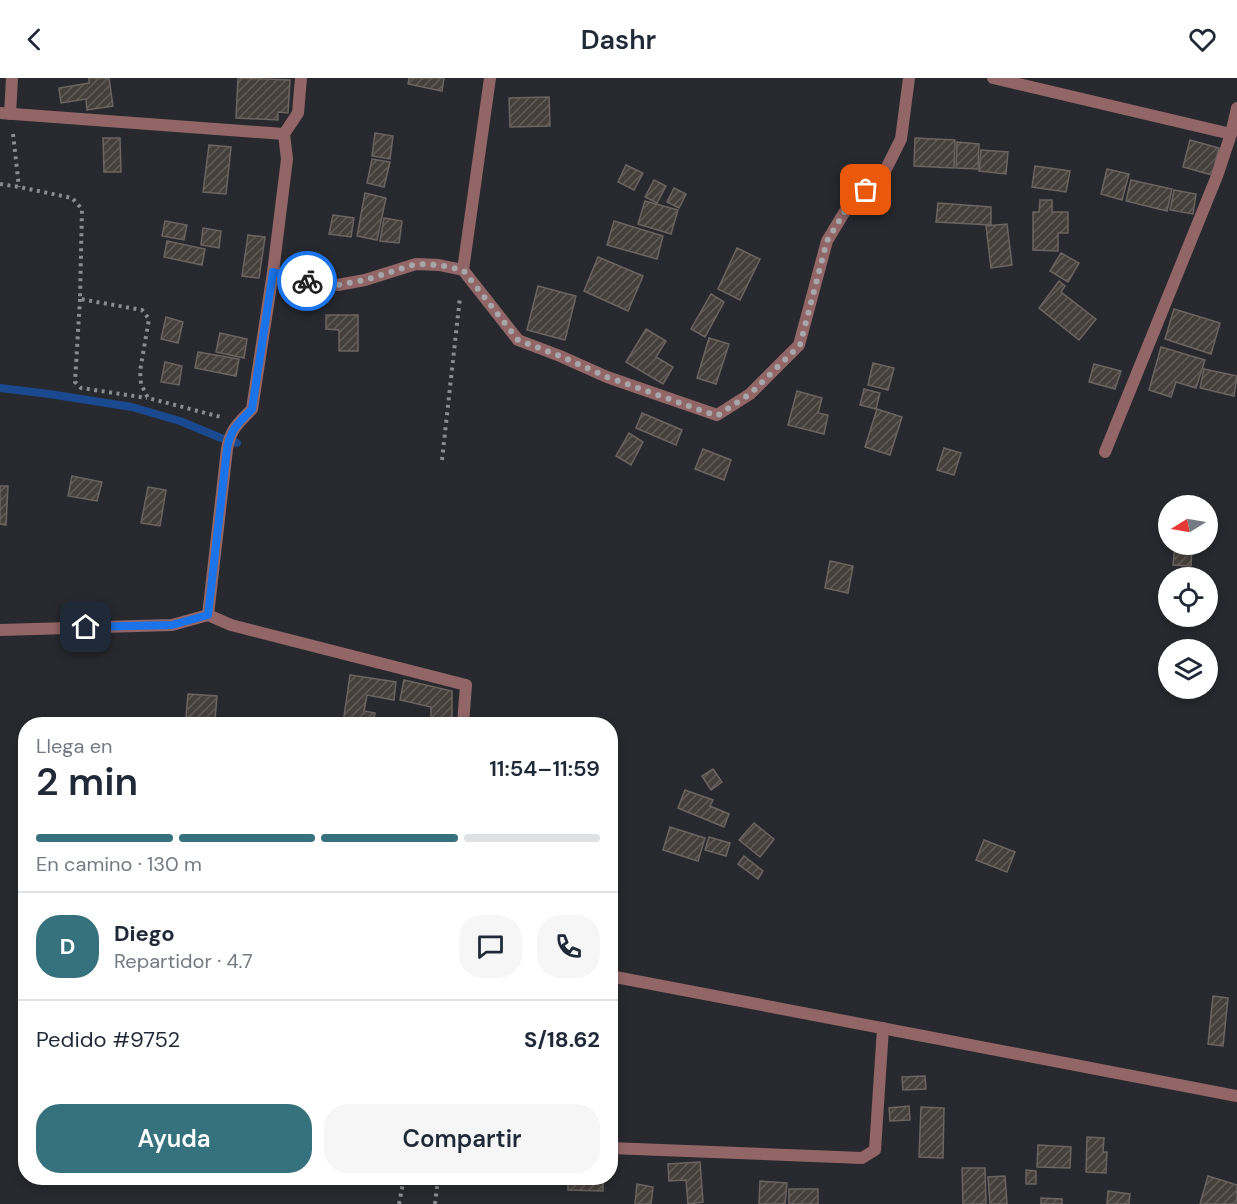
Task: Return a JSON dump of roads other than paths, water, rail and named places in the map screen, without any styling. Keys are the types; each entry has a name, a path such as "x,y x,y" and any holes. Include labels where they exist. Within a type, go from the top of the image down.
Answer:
{"street":[{"path":"12,78 5,113 285,134"},
{"path":"208,615 227,449 230,435 252,409 273,272 287,159 285,134 298,113 301,78"},
{"path":"463,270 490,78"},
{"path":"273,272 312,283 338,285 365,280 416,264 439,265 463,270 518,340 607,377 717,416 750,394 800,345 827,241 853,198 879,183 901,139 909,78"},
{"path":"993,78 1231,134"},
{"path":"1105,452 1217,176 1237,108"},
{"path":"0,630 172,625 208,615 231,625 466,685 464,717"},
{"path":"618,978 1237,1096"},
{"path":"618,1148 862,1158 875,1150 883,1028"}],"waterway":[{"path":"0,388 132,407 180,421 237,443"}]}
